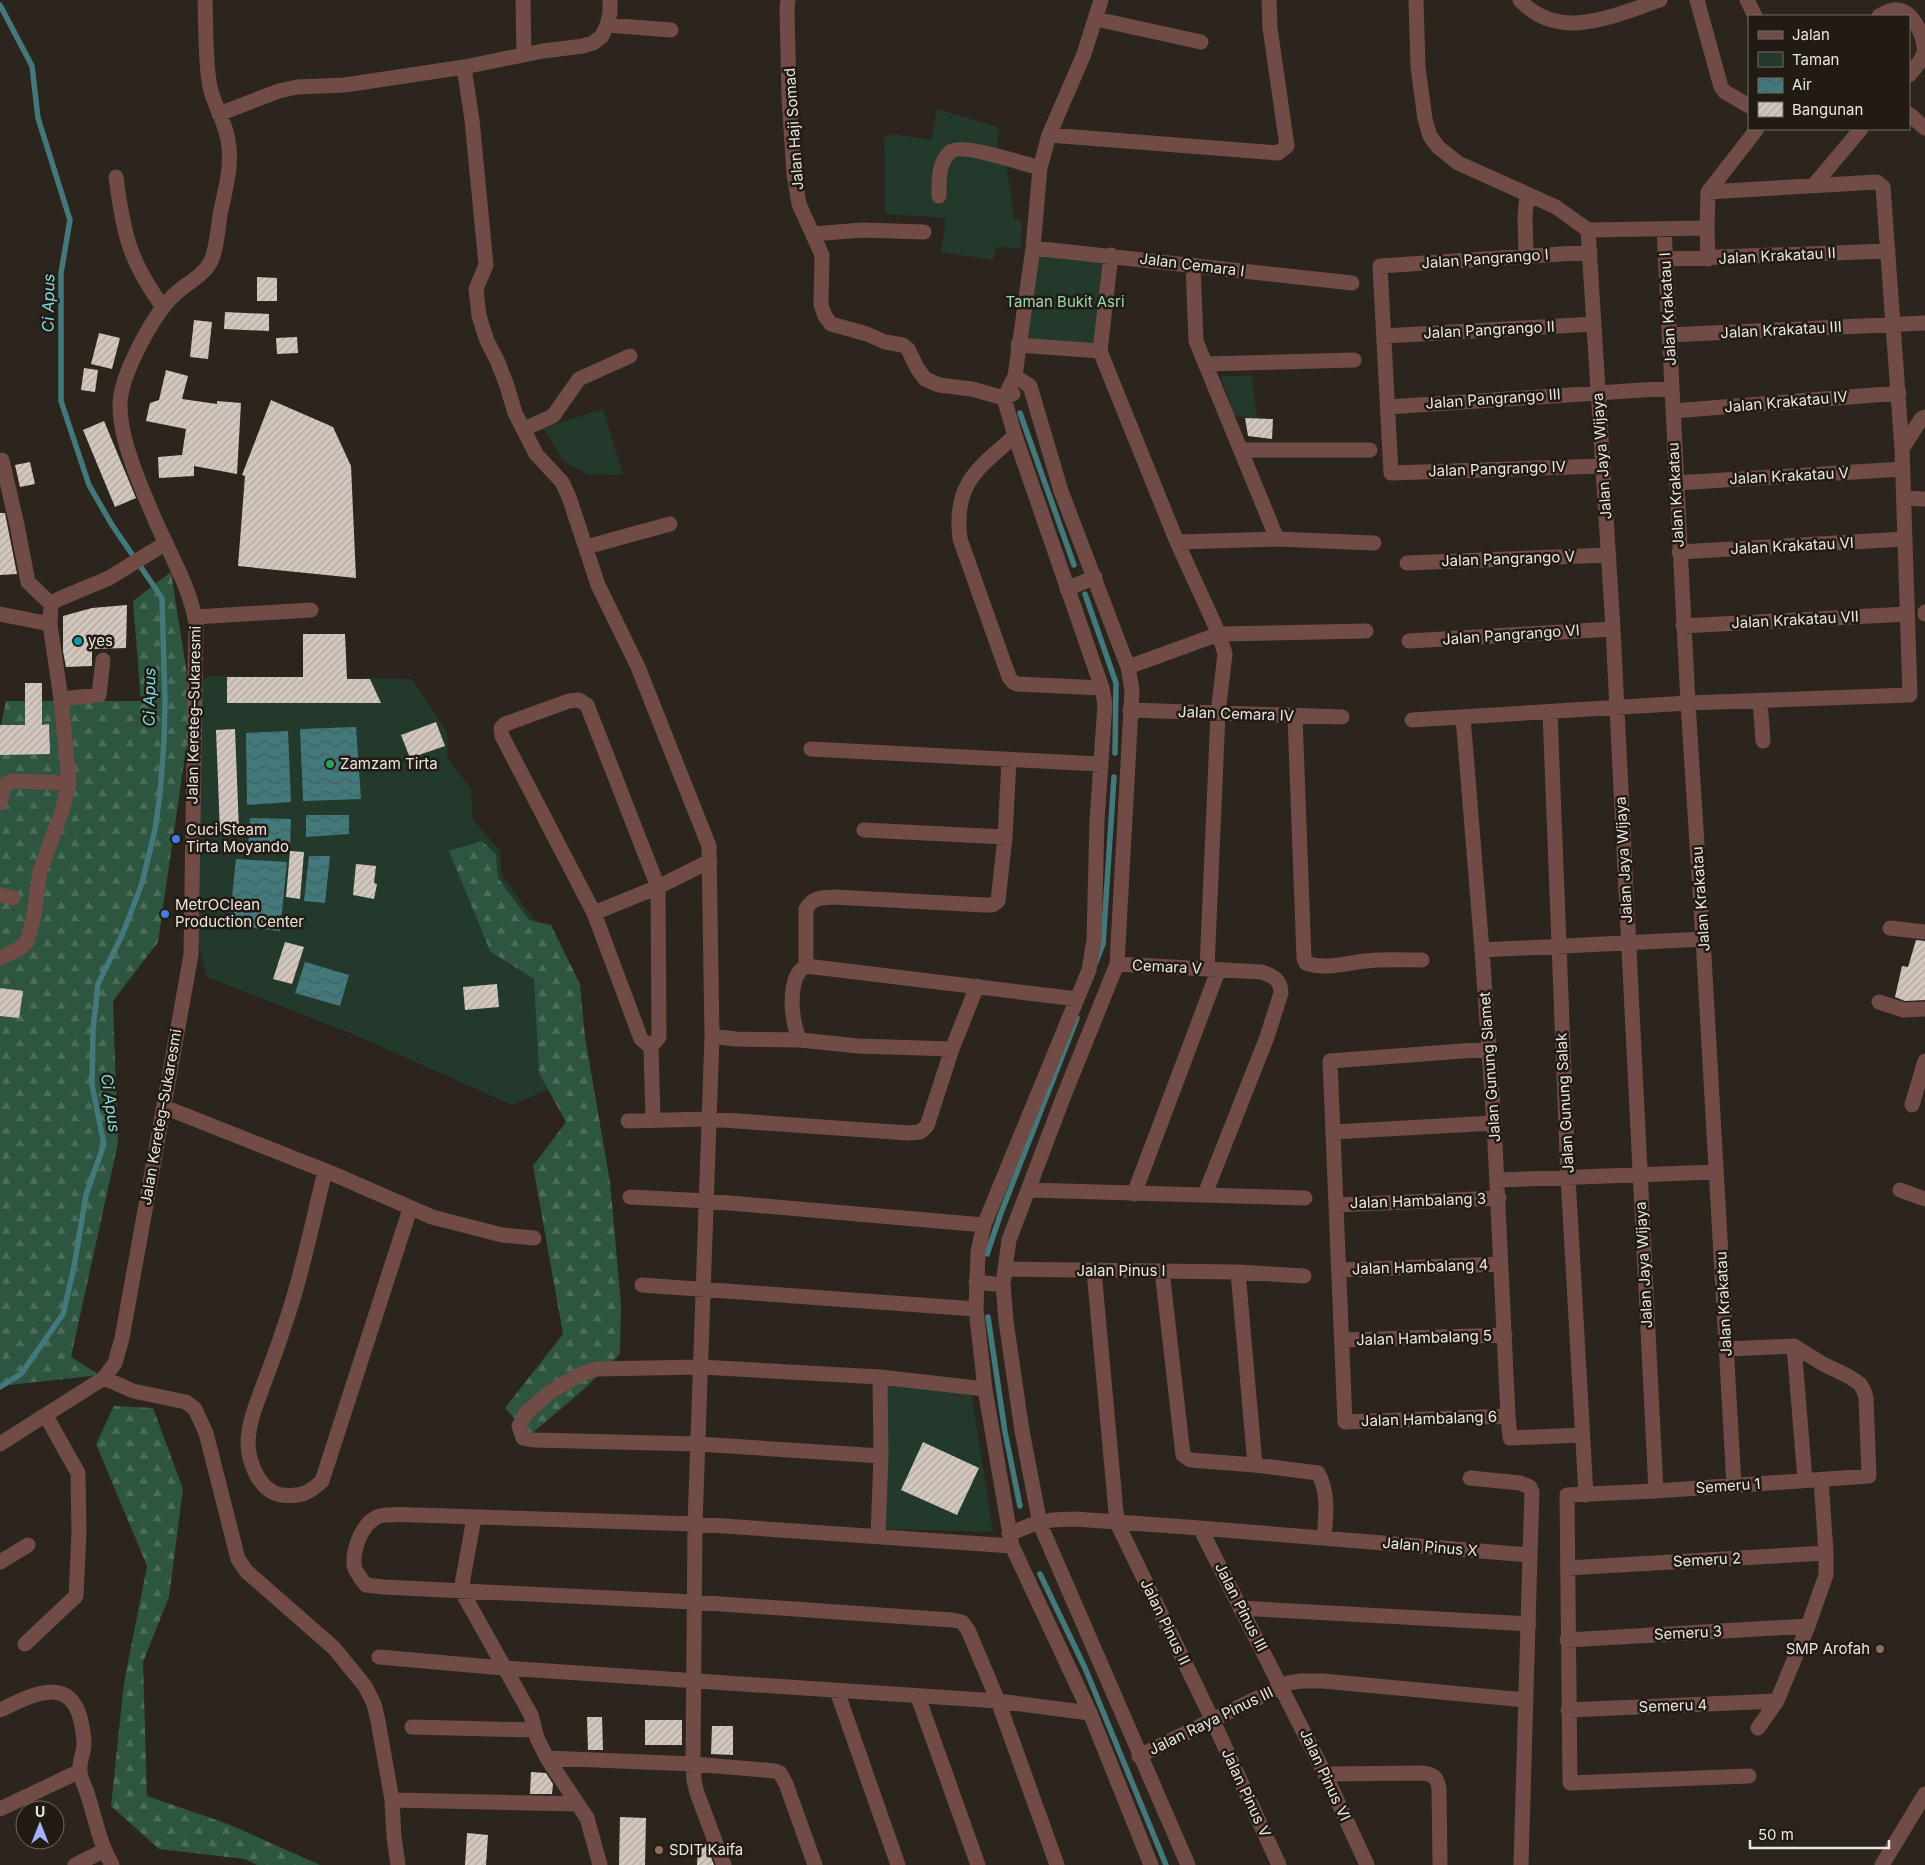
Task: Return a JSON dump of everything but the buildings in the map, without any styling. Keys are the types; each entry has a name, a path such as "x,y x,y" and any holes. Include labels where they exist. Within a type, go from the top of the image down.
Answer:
{"street":[{"name":"Jalan Kereteg–Sukaresmi","path":"0,1444 104,1378 115,1363 122,1338 191,955 195,617 186,587 160,547 150,510 129,455 120,416 120,402 123,385 142,342 163,307 179,290 205,270 212,258 229,167 228,140 213,99 210,84 205,0"},
{"path":"523,0 524,55"},
{"path":"219,114 279,91 297,87 345,85 583,46 593,43 602,36 610,13 610,0"},
{"name":"Jalan Haji Somad","path":"788,0 789,98 794,174 799,204 822,255 822,305 824,316 831,324 867,334 908,349 917,368 925,379 939,385 972,389 1004,398"},
{"path":"1101,0 1084,54 1049,135 1040,168 1033,248 1015,376 1004,398 1015,436 1081,583 1128,667 1132,690 1117,964 1008,1240 1001,1279 1035,1524 1188,1865"},
{"path":"1049,135 1278,154 1286,146 1270,28 1269,0"},
{"path":"1416,0 1418,67 1425,120 1430,136 1438,147 1458,163 1563,211 1571,219 1588,230 1708,228"},
{"path":"1520,0 1538,15 1559,22 1573,24 1586,23 1618,15 1660,0"},
{"path":"1697,0 1721,87 1725,92 1748,105"},
{"path":"1747,0 1754,15"},
{"path":"1881,15 1889,11 1898,10 1906,12 1908,15"},
{"path":"1910,18 1923,36 1924,52 1920,62 1910,74"},
{"path":"1096,19 1201,42"},
{"path":"607,26 671,30"},
{"path":"464,67 472,120 486,265 476,289 479,316 486,342 497,360 515,413 536,454 562,482 569,497 598,585 638,667 709,846 724,1038 709,1119 695,1524 693,1764 697,1793 724,1865"},
{"path":"1910,115 1925,128"},
{"path":"1708,259 1708,192 1756,130"},
{"path":"1813,186 1860,130"},
{"path":"939,196 940,171 950,151 955,149 979,151 1040,168"},
{"path":"116,177 120,213 126,241 138,269 163,307"},
{"path":"1412,720 1688,703 1910,695 1902,449 1883,187 1877,182 1708,192"},
{"path":"1526,194 1526,256"},
{"name":"Jalan Krakatau I","path":"1664,229 1672,388"},
{"path":"813,234 862,230 924,232"},
{"name":"Jalan Jaya Wijaya","path":"1588,230 1613,629 1656,1491"},
{"name":"Jalan Cemara I","path":"1033,248 1111,255 1352,283"},
{"name":"Jalan Krakatau II","path":"1665,259 1708,259 1888,251"},
{"name":"Jalan Pangrango I","path":"1384,336 1380,266 1590,252"},
{"path":"1111,255 1100,351 1177,542 1219,634 1225,654 1218,714 1212,970 1134,1194"},
{"path":"1193,265 1196,341 1277,539"},
{"name":"Jalan Krakatau III","path":"1669,335 1925,323"},
{"name":"Jalan Pangrango II","path":"1384,336 1594,324"},
{"path":"1384,336 1388,407"},
{"path":"1018,345 1100,351"},
{"path":"524,429 553,416 579,379 630,356"},
{"path":"1205,364 1354,360"},
{"path":"1015,376 1030,386 1061,491 1105,704 1100,764 1094,940 1089,970 984,1225 978,1252 976,1309 985,1389 1012,1537 1090,1712 1151,1865"},
{"path":"1004,398 1030,386"},
{"path":"1598,392 1672,388"},
{"name":"Jalan Krakatau","path":"1672,388 1683,626 1734,1485"},
{"name":"Jalan Pangrango III","path":"1388,407 1598,392"},
{"name":"Jalan Krakatau IV","path":"1673,411 1899,393"},
{"name":"Jalan Pangrango IV","path":"1388,407 1391,472 1603,466"},
{"path":"1902,449 1921,419 1925,417"},
{"path":"1015,436 978,468 968,483 959,515 958,526 962,544 1009,677 1013,682 1017,684 1102,688"},
{"path":"1241,450 1370,450"},
{"path":"0,958 19,949 27,942 34,915 40,871 62,811 69,783 61,699 50,624 51,604 28,582 18,525 2,460"},
{"name":"Jalan Krakatau V","path":"1676,483 1903,470"},
{"path":"1904,498 1925,498"},
{"path":"586,547 670,524"},
{"path":"1177,542 1277,539 1374,543"},
{"name":"Jalan Krakatau VI","path":"1679,552 1905,539"},
{"path":"51,604 109,578 160,547"},
{"name":"Jalan Pangrango V","path":"1406,563 1609,555"},
{"path":"195,617 311,610"},
{"path":"0,614 50,624"},
{"name":"Jalan Krakatau VII","path":"1683,626 1906,614"},
{"name":"Jalan Pangrango VI","path":"1409,641 1613,629"},
{"path":"1128,667 1219,634 1366,631"},
{"path":"61,699 99,695 103,660"},
{"path":"651,1047 641,1039 594,913 502,736 501,728 506,724 570,701 579,700 587,705 658,887 659,1037 651,1047 653,1120"},
{"path":"1760,700 1763,741"},
{"name":"Jalan Cemara IV","path":"1130,710 1342,718"},
{"name":"Jalan Gunung Salak","path":"1550,712 1568,1177 1586,1494"},
{"path":"1295,716 1304,958 1306,963 1312,966 1366,961 1422,960"},
{"name":"Jalan Gunung Slamet","path":"1463,717 1498,1180 1508,1416"},
{"path":"811,749 1100,764"},
{"path":"806,966 806,909 817,898 992,904 998,901 1005,838 1009,760"},
{"path":"0,804 4,786 7,782 69,783"},
{"path":"864,830 1005,838"},
{"path":"594,913 658,887 710,861"},
{"path":"1890,928 1925,932"},
{"path":"1482,950 1703,938"},
{"name":"Cemara V","path":"1117,964 1262,972 1272,976 1281,986 1281,993 1267,1037 1205,1194"},
{"path":"800,1040 795,1030 792,1005 797,974 806,966 1077,999"},
{"path":"628,1121 709,1119 908,1133 920,1132 927,1126 952,1049 977,986"},
{"path":"1879,1002 1904,1010 1925,1010"},
{"path":"724,1038 800,1040 858,1046 952,1049"},
{"path":"1342,1340 1330,1061 1489,1049"},
{"path":"1912,1105 1925,1061"},
{"path":"164,1107 325,1171 410,1208 502,1236 534,1238"},
{"path":"1333,1132 1494,1122"},
{"path":"325,1171 294,1296 251,1416 248,1442 251,1460 259,1481 272,1493 294,1496 310,1492 322,1481 410,1208"},
{"path":"1498,1180 1716,1172"},
{"path":"1029,1190 1305,1198"},
{"path":"1900,1190 1925,1199"},
{"path":"630,1197 707,1201 984,1225"},
{"name":"Jalan Hambalang 3","path":"1336,1205 1499,1198"},
{"name":"Jalan Hambalang 4","path":"1340,1270 1502,1264"},
{"path":"1094,1271 1117,1523"},
{"name":"Jalan Pinus I","path":"976,1284 1001,1279 1094,1271 1238,1272 1304,1276"},
{"path":"1162,1271 1183,1455 1190,1460 1255,1464 1318,1473 1324,1486 1326,1514 1324,1538"},
{"path":"1238,1272 1255,1464"},
{"path":"642,1285 976,1309"},
{"name":"Jalan Hambalang 5","path":"1342,1340 1505,1335"},
{"name":"Jalan Hambalang 6","path":"1342,1340 1345,1422 1508,1416 1510,1438 1582,1435"},
{"path":"1727,1349 1794,1346 1804,1480"},
{"name":"Semeru 1","path":"1567,1568 1567,1495 1656,1491 1870,1476 1864,1391 1860,1384 1794,1346"},
{"path":"882,1456 698,1444 533,1440 523,1438 519,1426 526,1413 550,1392 579,1375 596,1369 701,1366 880,1377 985,1389"},
{"path":"878,1536 882,1456 880,1377"},
{"path":"104,1378 133,1391 186,1402 195,1409 206,1433 238,1559 246,1571 334,1648 365,1686 376,1712 392,1800 394,1838 398,1865"},
{"path":"25,1644 76,1596 79,1533 78,1473 46,1416"},
{"path":"1470,1478 1520,1483 1530,1486 1532,1492 1521,1865"},
{"path":"1758,1728 1777,1702 1808,1626 1826,1575 1821,1480"},
{"path":"1012,1537 878,1536 695,1524 417,1515 379,1516 365,1526 355,1553 354,1566 366,1585 404,1589 461,1590 694,1602 962,1622 968,1630 998,1702 1057,1865"},
{"path":"474,1518 461,1590 531,1715 546,1758 587,1818 600,1865"},
{"name":"Jalan Pinus X","path":"1012,1537 1035,1524 1063,1519 1200,1528 1530,1556"},
{"name":"Jalan Pinus II","path":"1117,1523 1213,1721"},
{"name":"Jalan Pinus III","path":"1200,1528 1282,1686"},
{"path":"0,1562 28,1545"},
{"name":"Semeru 2","path":"1567,1568 1826,1553"},
{"path":"1567,1568 1570,1783 1749,1776"},
{"path":"1240,1608 1529,1624"},
{"name":"Semeru 3","path":"1567,1640 1808,1626"},
{"path":"379,1657 503,1668 998,1702 1090,1712"},
{"name":"Jalan Raya Pinus III","path":"1139,1756 1294,1681 1323,1681 1526,1700"},
{"name":"Jalan Pinus VI","path":"1282,1686 1325,1774 1366,1865"},
{"path":"837,1691 898,1865"},
{"path":"0,1710 29,1696 43,1692 66,1695 77,1708 83,1729 84,1744 80,1771 103,1851 112,1865"},
{"path":"918,1697 978,1865"},
{"name":"Semeru 4","path":"1568,1710 1777,1702"},
{"name":"Jalan Pinus V","path":"1213,1721 1279,1865"},
{"path":"412,1727 535,1730"},
{"path":"546,1758 693,1764 775,1771 780,1773 786,1784 815,1865"},
{"path":"0,1809 80,1771"},
{"path":"1325,1774 1422,1772 1435,1776 1439,1788 1440,1865"},
{"path":"1882,1865 1919,1816 1925,1794"},
{"path":"392,1800 578,1804"},
{"path":"76,1865 103,1851"}],"green space":[{"path":"937,109 998,127 999,134 995,157 1006,163 1014,219 1022,221 1021,248 996,247 993,260 941,252 946,218 885,214 884,138 893,134 932,140"},
{"name":"Taman Bukit Asri","path":"1033,248 1111,255 1100,351 1018,345"},
{"path":"1221,376 1252,376 1257,418 1234,416"},
{"path":"603,409 623,475 587,474 563,461 544,428"},
{"path":"171,572 192,707 158,942 113,1001 118,1143 71,1357 100,1375 0,1386 0,730 6,701 141,701 133,601"},
{"path":"208,676 412,679 447,732 448,760 471,788 473,819 500,851 502,875 563,960 585,1074 512,1105 355,1035 207,977 192,921 194,688"},
{"path":"482,841 496,854 498,878 529,920 551,925 580,984 585,1037 610,1182 621,1304 620,1354 583,1390 530,1435 505,1408 563,1334 533,1166 566,1122 539,1073 534,979 490,951 449,851"},
{"path":"886,1384 971,1391 993,1532 886,1529"},
{"path":"114,1406 153,1408 183,1489 169,1597 143,1662 147,1796 228,1824 320,1865 257,1865 245,1859 159,1849 111,1806 124,1683 147,1566 96,1444"}],"water":[{"name":"Zamzam Tirta","path":"356,727 361,799 303,801 300,729"},
{"path":"288,731 291,802 247,805 246,733"},
{"path":"306,815 349,815 349,834 306,837"},
{"path":"250,818 291,819 290,846 248,847"},
{"path":"309,856 330,856 325,903 304,901"},
{"path":"236,859 287,862 280,931 229,925"},
{"path":"305,962 349,975 340,1006 295,993"}],"waterway":[{"name":"Ci Apus","path":"0,5 32,66 38,118 70,220 61,273 61,401 89,485 112,525 162,598 165,701 160,794 155,830 142,883 123,933 98,984 93,1030 92,1085 104,1144 86,1195 74,1267 63,1314 21,1374 0,1387"},
{"path":"1020,413 1074,565"},
{"path":"1085,594 1116,683 1115,753"},
{"path":"1096,962 1103,944 1114,777"},
{"path":"987,1254 1001,1213 1077,1018"},
{"path":"988,1317 1005,1432 1020,1506"},
{"path":"1040,1574 1085,1668 1166,1865"}],"place":[{"name":"yes","path":"78,641"},
{"name":"Zamzam Tirta","path":"330,764"},
{"name":"Cuci Steam Tirta Moyando","path":"176,839"},
{"name":"MetrOClean Production Center","path":"165,914"},
{"name":"SMP Arofah","path":"1880,1649"},
{"name":"SDIT Kaifa","path":"659,1850"}]}
